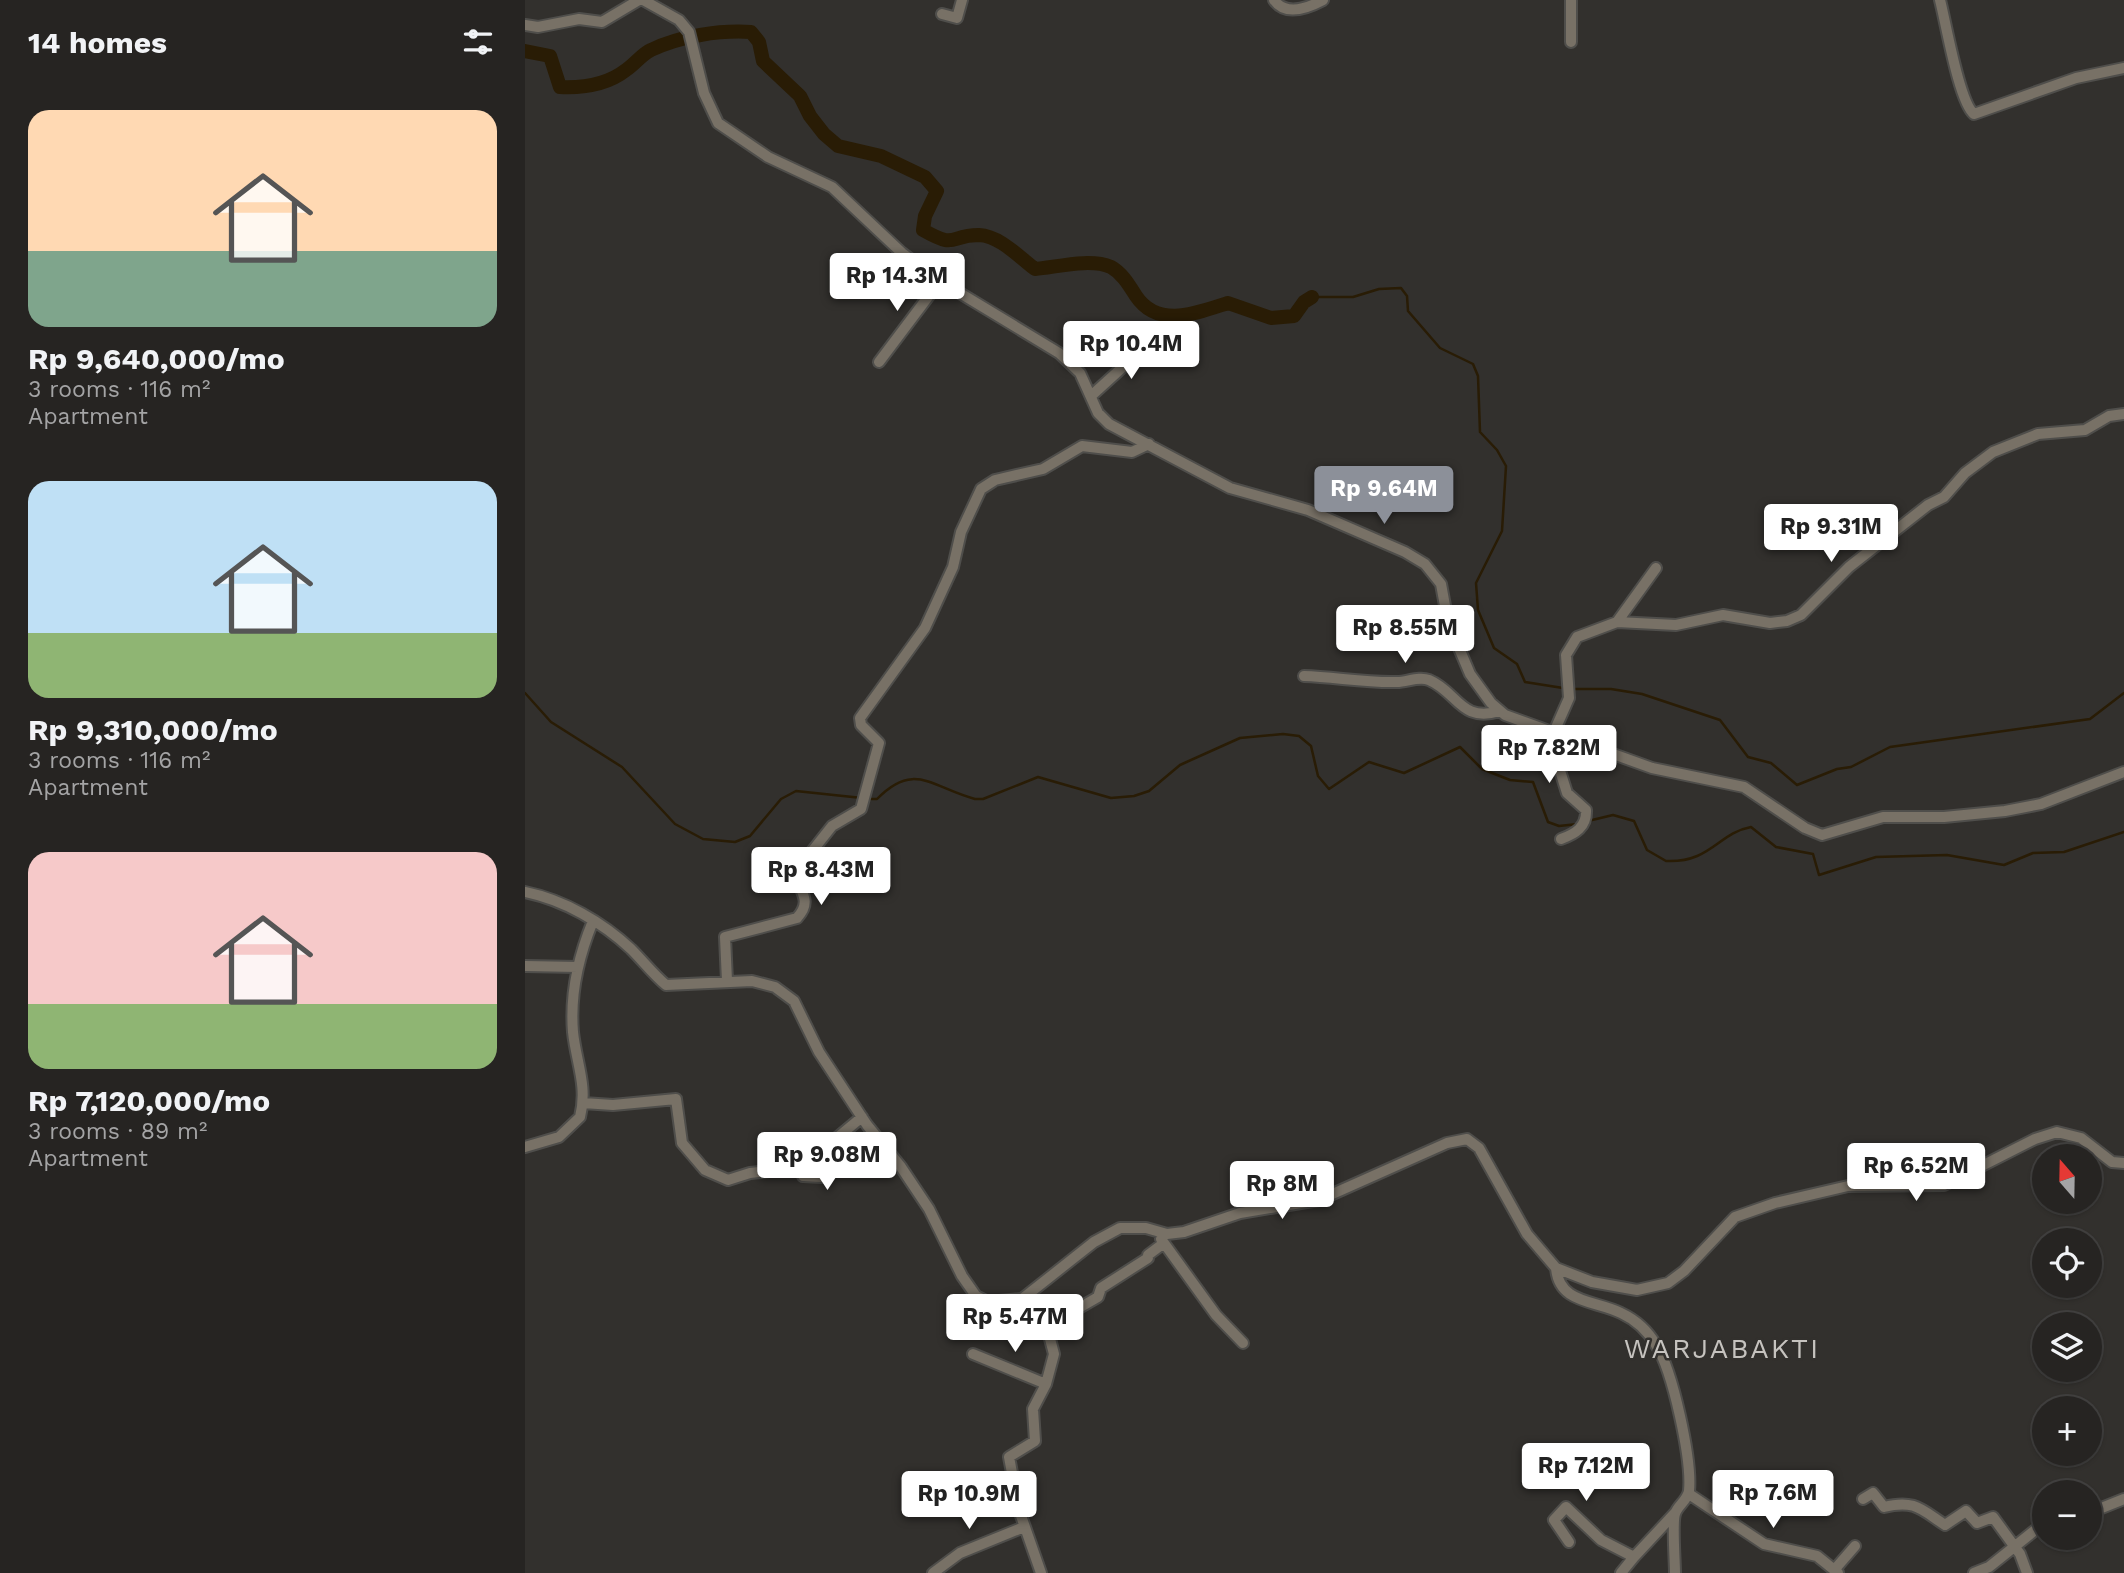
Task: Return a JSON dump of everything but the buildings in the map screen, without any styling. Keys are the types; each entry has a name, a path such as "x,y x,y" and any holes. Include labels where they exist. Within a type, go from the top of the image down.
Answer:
{"street":[{"path":"525,24 538,27 579,19 602,22 641,0 679,20 691,37 703,93 718,123 768,157 832,187 902,253 940,281 1059,353 1080,373 1097,413 1109,424 1230,488 1308,510 1405,552 1425,564 1441,584 1445,615 1470,674 1500,711 1652,768 1744,787 1805,828 1822,835 1883,817 1944,817 2005,811 2041,804 2124,772"},
{"path":"942,14 958,18 962,0"},
{"path":"1274,0 1280,7 1289,9 1323,0"},
{"path":"1571,0 1571,42"},
{"path":"1940,0 1959,78 1968,108 1974,114 2070,80 2124,68"},
{"path":"879,362 940,281"},
{"path":"1091,396 1136,355 1168,360"},
{"path":"1555,732 1569,698 1566,655 1572,642 1589,631 1617,622 1676,625 1723,615 1770,623 1787,621 1801,615 1849,567 1928,505 1944,497 1965,473 1993,452 2038,434 2085,430 2109,416 2124,414"},
{"path":"727,981 725,937 785,922 801,914 806,897 796,878 798,869 832,826 858,814 867,795 879,742 859,721 925,628 953,567 961,532 981,489 995,480 1043,469 1082,446 1132,452 1149,444"},
{"path":"1617,622 1656,568"},
{"path":"1304,676 1399,682 1423,678 1433,682 1457,705 1482,714 1500,711"},
{"path":"1537,727 1557,761 1567,793 1586,810 1586,818 1581,827 1560,839"},
{"path":"525,892 566,904 628,947 666,985 727,981 768,984 794,1001 804,1016 814,1044 862,1117 929,1209 954,1262 977,1296 988,1302 1022,1299 1104,1236 1126,1227 1184,1233 1240,1213 1329,1198 1447,1143 1469,1139 1479,1148 1527,1234 1556,1268 1560,1284 1567,1293 1579,1300 1629,1317 1643,1327 1658,1347 1681,1423 1689,1494 1621,1573"},
{"path":"525,1147 559,1137 580,1117 583,1077 573,1032 578,967 582,947 593,922"},
{"path":"525,966 578,967"},
{"path":"583,1104 676,1099 682,1143 705,1170 728,1181 750,1172 800,1168 803,1176 823,1177 832,1142 862,1117"},
{"path":"1556,1268 1592,1282 1637,1290 1659,1286 1684,1271 1735,1217 1754,1209 1848,1186 1906,1188 1944,1185 2051,1133 2075,1135 2110,1161 2124,1163"},
{"path":"1155,1231 1216,1315 1243,1343"},
{"path":"1040,1322 1064,1305 1072,1312 1098,1297 1101,1289 1148,1258 1148,1255 1164,1243"},
{"path":"1022,1299 1052,1342 1054,1354 1046,1384 1033,1409 1033,1444 1011,1453 1009,1457 1024,1527 1041,1573"},
{"path":"973,1354 1046,1384"},
{"path":"1863,1499 1872,1493 1884,1507 1898,1504 1920,1506 1945,1525 1966,1511 1977,1524 1993,1517 2015,1546 2027,1573"},
{"path":"1689,1494 1764,1544 1817,1556 1836,1571 1855,1546"},
{"path":"2102,1508 2124,1499"},
{"path":"1569,1542 1554,1520 1566,1507 1601,1540 1634,1557"},
{"path":"1675,1513 1675,1573"},
{"path":"933,1573 960,1553 1024,1527"},
{"path":"1975,1573 1989,1567 2032,1533"}],"waterway":[{"path":"525,51 550,56 560,87 577,87 595,85 611,79 662,45 713,33 751,32 759,42 763,61 800,96 810,116 838,146 881,156 925,177 937,191 925,216 923,230 934,236 948,240 987,236 1009,248 1035,269 1084,263 1103,264 1122,276 1145,306 1167,315 1191,314 1228,303 1271,318 1294,316 1304,302 1312,297"},
{"path":"1312,297 1353,297 1379,289 1401,288 1407,296 1408,311 1440,348 1473,364 1478,376 1480,432 1497,450 1506,466 1502,531 1476,583 1478,610 1494,648 1517,664 1525,682 1563,688"},
{"path":"1573,689 1611,689 1642,694 1720,720 1748,757 1771,763 1797,785 1837,769 1851,767 1890,747 2090,719 2124,693"},
{"path":"525,693 551,722 622,767 675,824 703,839 735,842 750,836 781,799 796,791 862,798"},
{"path":"869,799 877,799 902,781 913,779 923,780 975,799 983,799 1038,777 1111,798 1134,796 1149,791 1180,765 1240,738 1283,734 1299,736 1311,746 1318,776 1329,789 1369,762 1404,773 1460,747 1482,769 1510,780 1533,782 1548,822 1559,826 1578,824"},
{"path":"1588,821 1613,815 1634,821 1647,850 1666,861 1694,857 1730,835 1751,827 1776,847 1813,854 1819,875 1876,857 1947,855 2004,865 2033,853 2064,852 2124,832"}],"district":[{"name":"WARJABAKTI","path":"1722,1348"}]}
